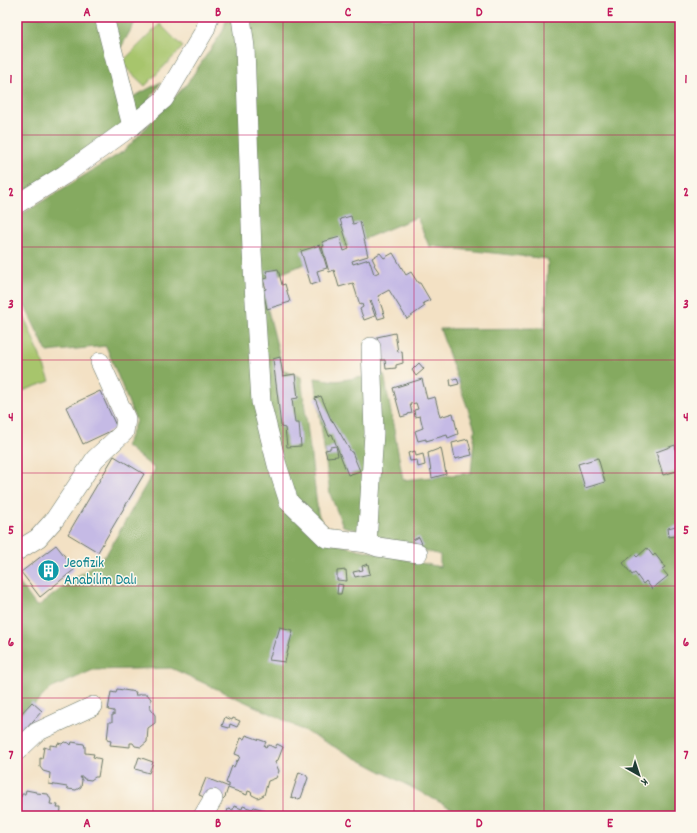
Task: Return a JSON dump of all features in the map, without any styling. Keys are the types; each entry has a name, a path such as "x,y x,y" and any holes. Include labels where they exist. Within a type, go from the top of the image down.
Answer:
{"street":[{"path":"104,17 132,126"},
{"path":"17,204 64,175 132,126 164,99 205,30 209,17"},
{"path":"241,17 245,47 252,251 261,402 277,465 289,502 326,538 367,543 378,547 418,553"},
{"path":"367,543 374,433 371,347"},
{"path":"17,551 38,538 55,519 95,459 124,432 126,419 100,362"},
{"path":"17,751 37,732 93,706"},
{"path":"203,816 213,800"}],"green space":[{"path":"17,17 138,17 119,51 133,97 161,82 134,123 17,199"},
{"path":"227,17 680,17 680,816 466,816 274,715 171,668 93,670 50,689 17,722 17,580 37,607 106,555 155,469 126,446 136,421 106,346 47,352 22,300 17,301 17,217 124,151 186,85 223,31","holes":["417,217 429,246 548,259 545,328 440,329 475,429 471,473 403,480 384,374 335,381 315,378 330,494 343,526 440,555 440,567 330,543 318,513 301,377 283,370 261,282"]},
{"path":"160,24 183,47 145,86 121,63"},
{"path":"22,311 50,381 17,393 17,313"}],"building":[{"path":"351,216 353,224 360,222 368,256 352,261 353,264 369,259 375,274 379,272 374,265 375,264 372,258 380,253 384,258 393,253 406,275 411,272 418,283 420,283 430,300 423,303 425,306 407,319 389,290 378,296 385,317 378,319 371,300 370,301 375,316 364,320 360,309 363,307 362,304 360,305 353,283 339,287 334,270 329,272 322,242 340,237 344,251 349,249 340,219"},
{"path":"320,245 327,268 317,271 320,282 311,285 301,251"},
{"path":"278,269 282,285 285,284 290,302 267,309 263,290 266,289 263,279 268,278 266,271"},
{"path":"395,333 398,352 402,351 403,363 396,365 396,368 386,369 385,360 380,360 377,337"},
{"path":"280,357 283,376 295,374 298,398 292,399 295,423 299,423 301,446 287,447 285,428 281,427 273,359"},
{"path":"419,363 424,369 416,376 412,370"},
{"path":"457,378 459,384 451,386 450,380"},
{"path":"422,379 427,399 435,397 440,417 453,413 458,434 448,438 447,435 426,441 426,439 418,441 415,431 423,428 420,416 415,417 414,410 418,409 416,403 410,404 412,413 401,417 393,388"},
{"path":"100,391 117,428 83,444 66,407"},
{"path":"321,396 332,422 333,421 352,452 360,471 348,475 332,434 329,436 315,398"},
{"path":"468,439 472,455 455,459 452,443"},
{"path":"675,445 680,470 663,475 656,452"},
{"path":"336,446 338,456 327,457 325,450"},
{"path":"441,448 446,474 432,478 428,453"},
{"path":"415,451 416,456 423,454 425,465 418,467 417,460 410,461 408,453"},
{"path":"114,456 144,474 98,552 68,534"},
{"path":"598,458 605,482 585,488 578,464"},
{"path":"680,525 680,535 669,537 668,528"},
{"path":"419,537 423,546 417,549 413,540"},
{"name":"Jeofizik Anabilim Dalı","path":"56,545 75,569 40,597 21,572"},
{"path":"647,548 653,556 655,554 665,567 662,569 668,576 652,589 646,581 643,584 635,573 632,575 623,563 634,554 637,557"},
{"path":"368,564 370,574 355,577 353,572 363,570 362,566"},
{"path":"346,570 347,581 337,580 337,571"},
{"path":"338,584 343,585 341,594 337,594"},
{"path":"280,627 293,630 285,662 269,660"},
{"path":"117,689 136,692 135,695 147,694 151,699 150,708 155,715 155,723 148,728 147,742 141,747 135,746 133,743 130,743 130,747 110,745 111,741 107,740 109,722 112,722 112,715 114,715 114,711 108,710 111,692 116,693"},
{"path":"32,702 42,711 17,739 17,718"},
{"path":"225,717 240,721 237,727 230,724 229,728 222,726"},
{"path":"246,735 266,742 264,746 266,747 269,745 275,748 277,744 283,747 278,760 275,762 279,771 276,778 268,781 264,795 258,798 248,791 247,795 228,788 225,797 219,803 199,795 206,778 229,787 229,784 226,783 232,766 234,767 240,756 235,754 241,738 244,739"},
{"path":"64,742 71,745 72,742 84,744 85,753 94,754 93,757 101,759 98,777 91,780 80,777 82,780 81,787 76,790 49,784 50,773 43,771 40,767 40,758 42,759 44,747 50,749 50,745 57,746 58,743 62,744"},
{"path":"139,757 153,762 149,773 135,769"},
{"path":"299,772 306,775 308,778 301,798 298,799 291,797"},
{"path":"26,790 48,794 51,800 50,804 58,805 57,808 61,808 60,816 17,816 17,796 21,797 22,794 25,794"},
{"path":"234,806 242,809 243,806 252,809 254,807 264,810 268,816 226,816 228,809 233,810"}],"place":[{"name":"Jeofizik Anabilim Dalı","path":"48,571"}]}
